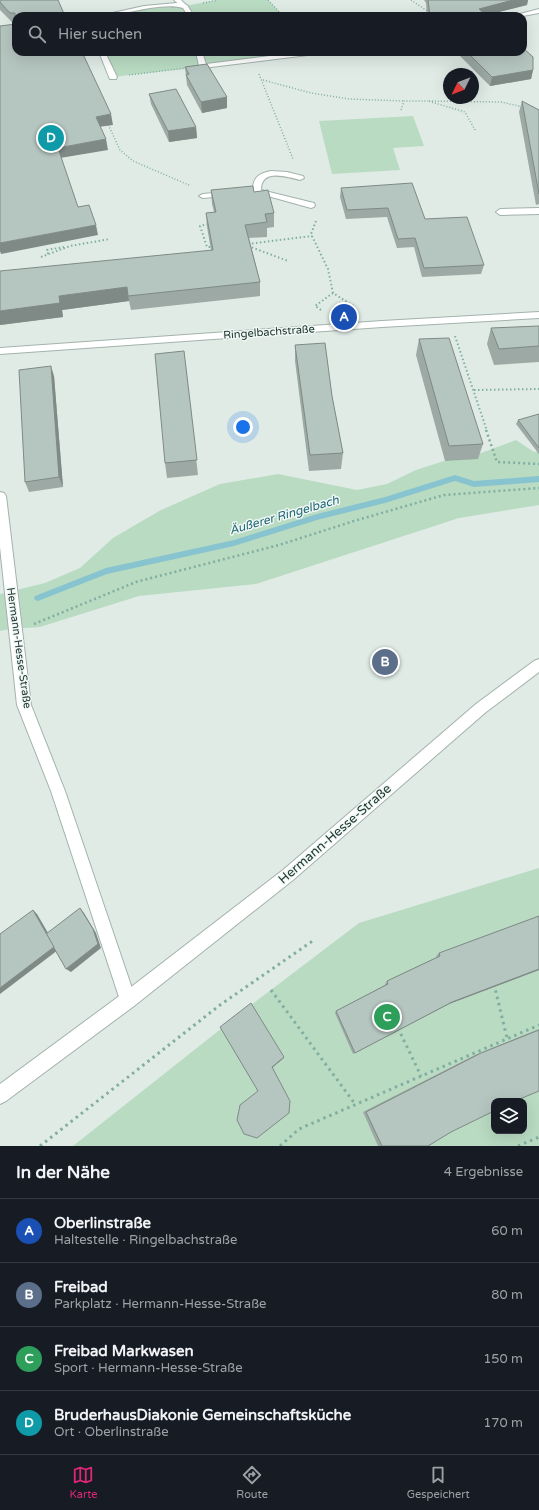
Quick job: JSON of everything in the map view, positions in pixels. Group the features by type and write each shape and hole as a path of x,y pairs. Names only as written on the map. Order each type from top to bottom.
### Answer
{"street":[{"path":"177,0 190,12"},
{"path":"124,12 168,4 184,6"},
{"path":"527,14 539,11"},
{"path":"104,56 113,77"},
{"path":"200,56 203,66 283,56"},
{"path":"257,191 255,183 258,178 265,175 283,174 300,178"},
{"path":"203,196 257,191 311,205"},
{"path":"500,212 539,211"},
{"name":"Ringelbachstraße","path":"0,351 339,327 539,315"},
{"name":"Hermann-Hesse-Straße","path":"0,496 24,705 58,792 128,1000"},
{"name":"Hermann-Hesse-Straße","path":"0,1095 128,1000 288,875 481,708 539,665"}],"path":[{"path":"268,0 279,12"},
{"path":"411,0 429,12"},
{"path":"113,77 203,66"},
{"path":"262,80 311,94 349,99 501,102 524,107"},
{"path":"401,110 404,101"},
{"path":"428,101 465,112 475,130"},
{"path":"106,119 120,150 133,161 195,188 203,196"},
{"path":"212,223 200,226 207,247 215,247"},
{"path":"288,261 244,244 312,236"},
{"path":"48,254 47,250 110,239"},
{"path":"41,257 70,246"},
{"path":"326,313 315,306 333,293"},
{"path":"450,321 497,462 539,464"},
{"path":"474,390 539,389"},
{"path":"15,631 136,582 279,545 354,521 444,495 539,488"},
{"path":"40,1146 220,1005 314,940"},
{"path":"493,979 507,1038"},
{"path":"271,990 355,1104"},
{"path":"394,1021 421,1076"},
{"path":"280,1146 299,1129 539,1025"},
{"path":"518,1146 539,1136"}],"green space":[{"path":"218,0 268,0 279,12 124,12 168,4 184,6"},
{"path":"104,56 269,56 270,59 113,77"},
{"path":"413,116 424,146 393,148 400,170 332,174 319,121"},
{"path":"516,440 534,452 539,451 539,505 459,518 256,584 139,596 40,627 0,631 0,594 45,583 80,568 113,538 161,510 220,484 278,474 357,490 387,484 416,470 444,461 481,453"},
{"path":"539,868 539,1146 73,1146 251,1005 359,923"}],"building":[{"path":"0,0 58,0 63,12 10,13 0,2"},
{"path":"428,0 513,0 479,9 482,12 430,12"},
{"path":"12,24 12,56 84,56 111,114 96,117 106,139 58,148 78,207 89,205 96,225 0,243 0,26"},
{"path":"527,52 533,57 533,70 492,77 471,56 527,56"},
{"path":"207,64 227,97 201,102 186,75 189,74 185,67"},
{"path":"176,89 196,127 168,131 149,94"},
{"path":"522,101 539,110 539,194"},
{"path":"412,183 425,219 467,217 484,265 424,268 415,238 398,239 388,208 347,210 341,188"},
{"path":"253,186 254,192 268,190 274,213 265,214 267,222 245,225 260,282 128,296 127,287 59,296 60,303 0,311 0,271 213,250 206,213 216,212 211,190"},
{"path":"539,326 539,346 499,349 491,328"},
{"path":"449,338 483,444 449,446 419,339"},
{"path":"325,343 332,396 343,453 310,455 295,345"},
{"path":"184,351 197,460 165,463 155,354"},
{"path":"51,366 59,477 25,482 19,370"},
{"path":"539,414 539,448 518,420"},
{"path":"80,908 93,929 98,944 66,969 46,934"},
{"path":"33,910 54,947 0,988 0,934"},
{"path":"539,916 539,969 452,1002 355,1053 336,1011 388,984 387,981 440,956 439,953"},
{"path":"251,1003 284,1057 272,1067 290,1101 289,1113 257,1138 244,1134 237,1120 240,1105 258,1091 220,1027"},
{"path":"539,1030 539,1091 522,1098 491,1098 491,1112 451,1132 428,1146 382,1146 366,1112 481,1053"}],"waterway":[{"name":"Äußerer Ringelbach","path":"38,598 106,571 234,543 317,517 385,500 455,478 474,484 539,479"}],"place":[{"name":"BruderhausDiakonie Gemeinschaftsküche","path":"51,138"},
{"name":"Oberlinstraße","path":"344,317"},
{"name":"Freibad","path":"385,662"},
{"name":"Freibad Markwasen","path":"387,1017"}]}
